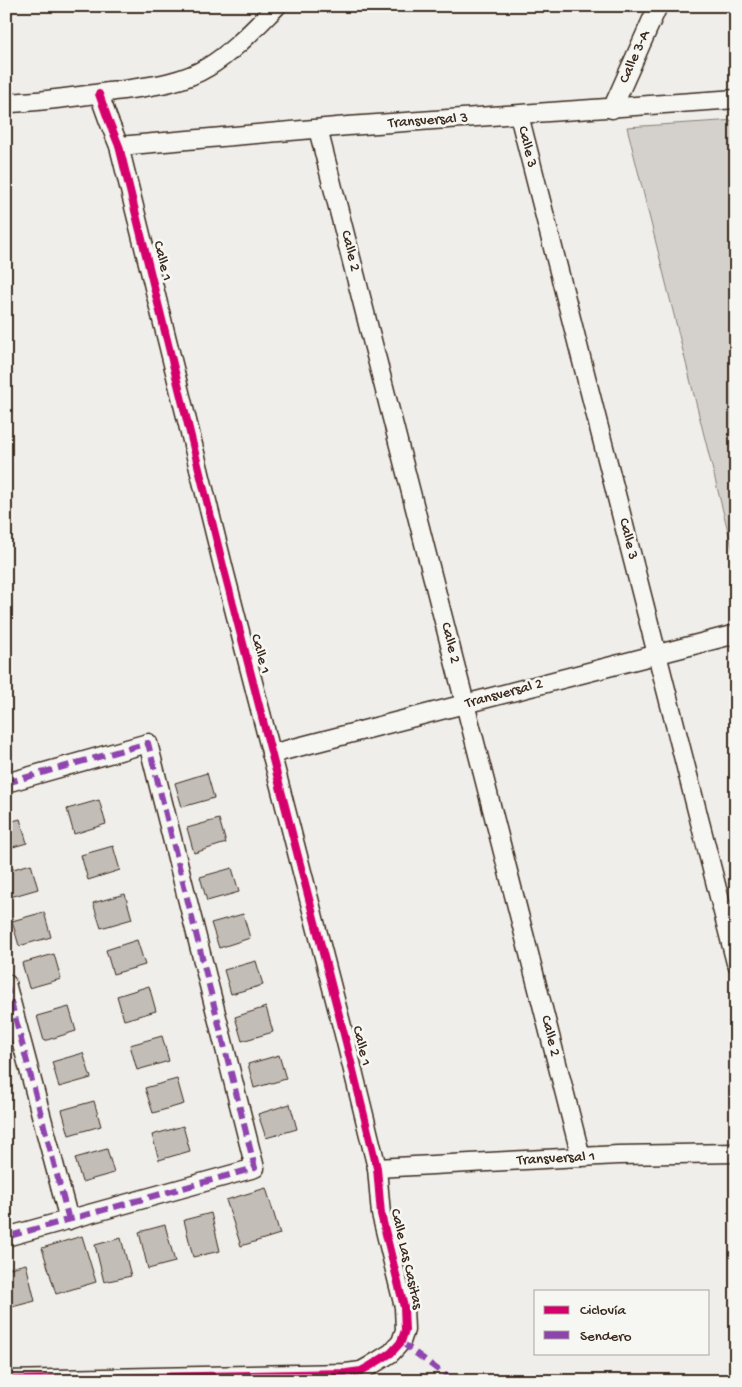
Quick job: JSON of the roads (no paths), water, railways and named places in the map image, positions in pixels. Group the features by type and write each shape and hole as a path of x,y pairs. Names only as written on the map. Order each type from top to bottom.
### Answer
{"street":[{"path":"6,103 99,94 151,86 193,76 209,67 231,50 277,6"},
{"name":"Calle 3-A","path":"612,109 658,6"},
{"name":"Calle 1","path":"99,94 120,146 224,570 377,1168"},
{"name":"Transversal 3","path":"120,146 318,129 736,99"},
{"name":"Calle 3","path":"519,115 736,963"},
{"name":"Calle 2","path":"318,129 581,1157"},
{"name":"Transversal 2","path":"271,754 736,634"},
{"path":"6,783 148,743 255,1168 6,1237"},
{"path":"6,983 69,1220"},
{"name":"Transversal 1","path":"377,1168 581,1157 736,1153"},
{"name":"Calle Las Casitas","path":"6,1380 346,1373 361,1370 381,1361 400,1342 405,1330 406,1320 381,1214 377,1168"}]}
